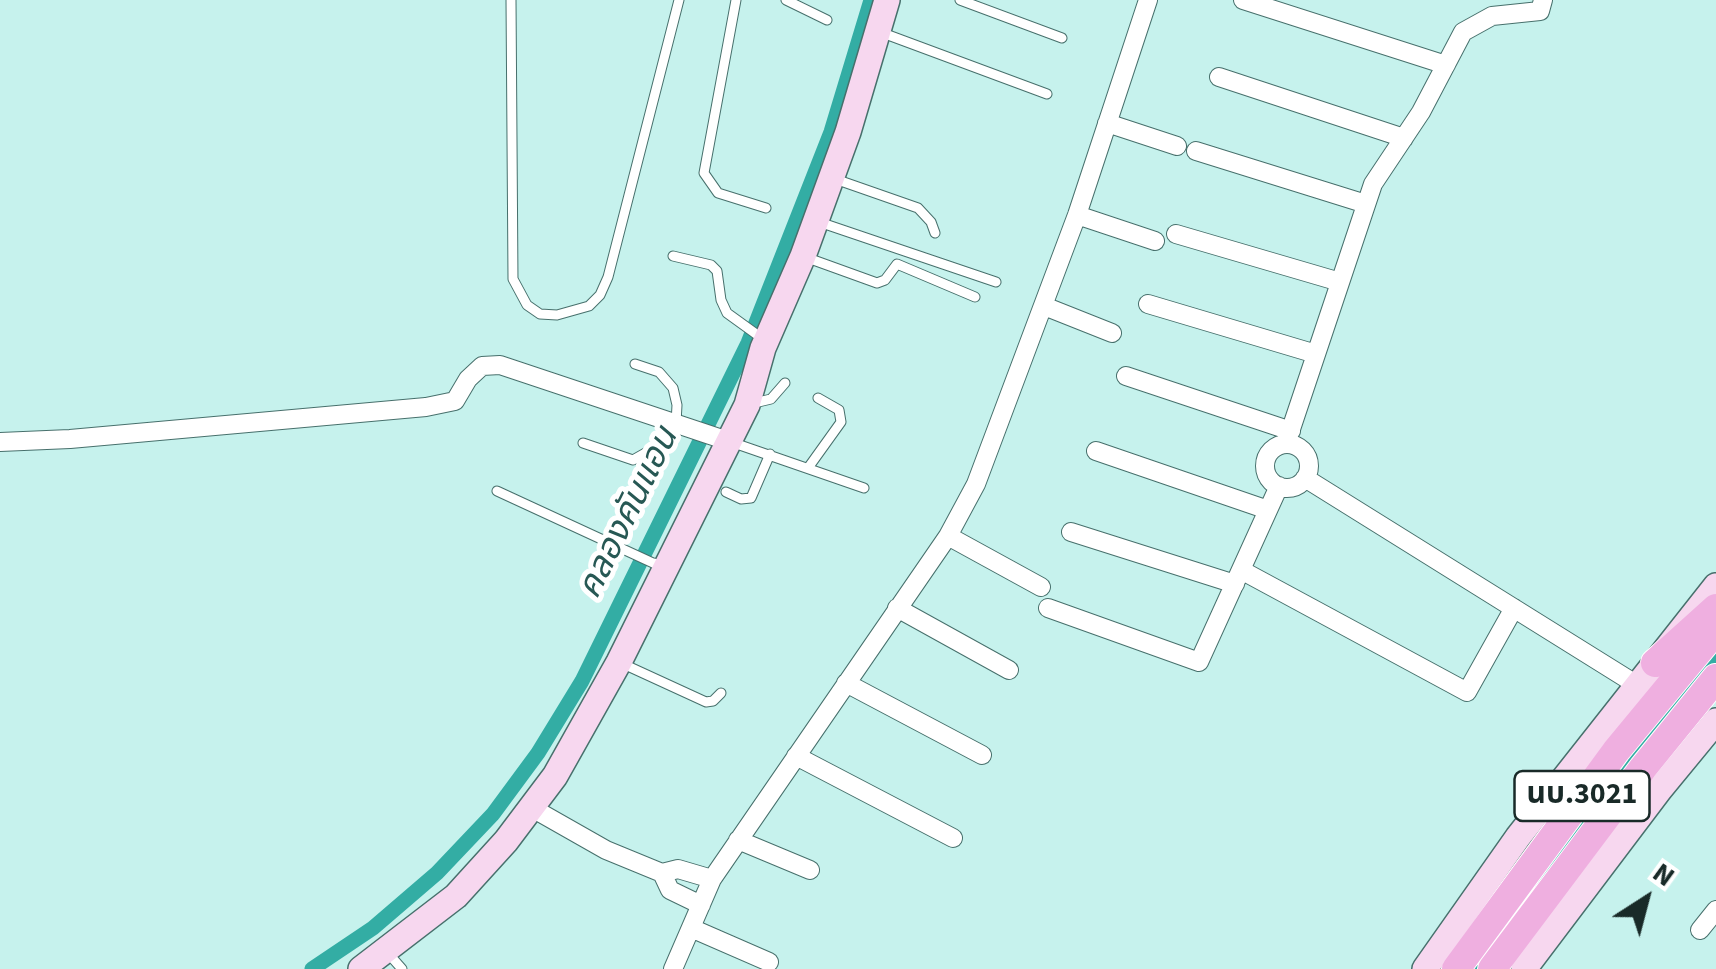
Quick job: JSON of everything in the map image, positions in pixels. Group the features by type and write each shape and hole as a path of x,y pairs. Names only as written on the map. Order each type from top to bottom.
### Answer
{"main road":[{"path":"1646,674 1716,608"},
{"name":"นบ.3021","path":"1456,969 1616,750 1716,630"},
{"name":"นบ.3021","path":"1492,969 1716,678"}],"street":[{"path":"362,969 395,960 532,808 556,776 618,662 660,564 747,405 761,338 803,256 832,178 887,0"},
{"path":"674,969 712,879 948,536 976,484 1077,215 1148,0"},
{"path":"1243,0 1446,65"},
{"path":"1506,0 1542,6"},
{"path":"1126,376 1289,437 1308,458 1305,478 1294,486 1279,486 1268,476 1266,461 1274,448 1289,437 1373,184 1404,138 1463,32 1492,16 1542,6"},
{"path":"1219,77 1404,138"},
{"path":"1106,123 1366,204"},
{"path":"1077,215 1155,241"},
{"path":"1176,234 1340,282"},
{"path":"1148,304 1316,354"},
{"path":"1044,306 1112,333"},
{"path":"0,442 70,440 426,407 455,401 468,379 482,366 500,366 728,441"},
{"path":"1096,452 1268,510"},
{"path":"1305,478 1514,608 1646,674"},
{"path":"1048,608 1199,662 1279,486"},
{"path":"1071,532 1238,577 1468,692 1514,608"},
{"path":"948,536 1041,587"},
{"path":"1425,969 1518,837 1716,586"},
{"path":"896,608 1009,670"},
{"path":"846,683 982,755"},
{"path":"1524,969 1637,818 1716,721"},
{"path":"796,756 953,838"},
{"path":"532,808 606,850 662,874 670,890 701,904"},
{"path":"738,840 810,870"},
{"path":"662,874 678,869 712,879"},
{"path":"1700,930 1716,910"},
{"path":"691,928 769,962"}],"lane":[{"path":"512,0 512,279 527,305 540,314 557,316 590,306 608,277 679,0"},
{"path":"736,0 704,172 718,193 766,208"},
{"path":"786,0 828,20"},
{"path":"960,0 1062,38"},
{"path":"878,31 1047,94"},
{"path":"832,178 918,208 935,233"},
{"path":"816,221 996,282"},
{"path":"674,256 711,264 717,271 721,300 736,322 761,338"},
{"path":"803,256 876,283 884,280 897,264 903,265 975,297"},
{"path":"583,443 633,460 656,447 676,425 678,405 673,388 659,372 635,364"},
{"path":"747,405 771,399 785,383"},
{"path":"808,468 841,422 839,410 818,398"},
{"path":"728,441 864,488"},
{"path":"726,492 741,499 751,498 770,454"},
{"path":"497,490 660,564"},
{"path":"618,662 706,702 722,693"}],"waterway":[{"name":"คลองคันแอน","path":"312,969 373,928 437,873 493,814 538,753 582,681 748,343 831,132 871,0"},
{"path":"1475,969 1621,769 1716,658"}]}
